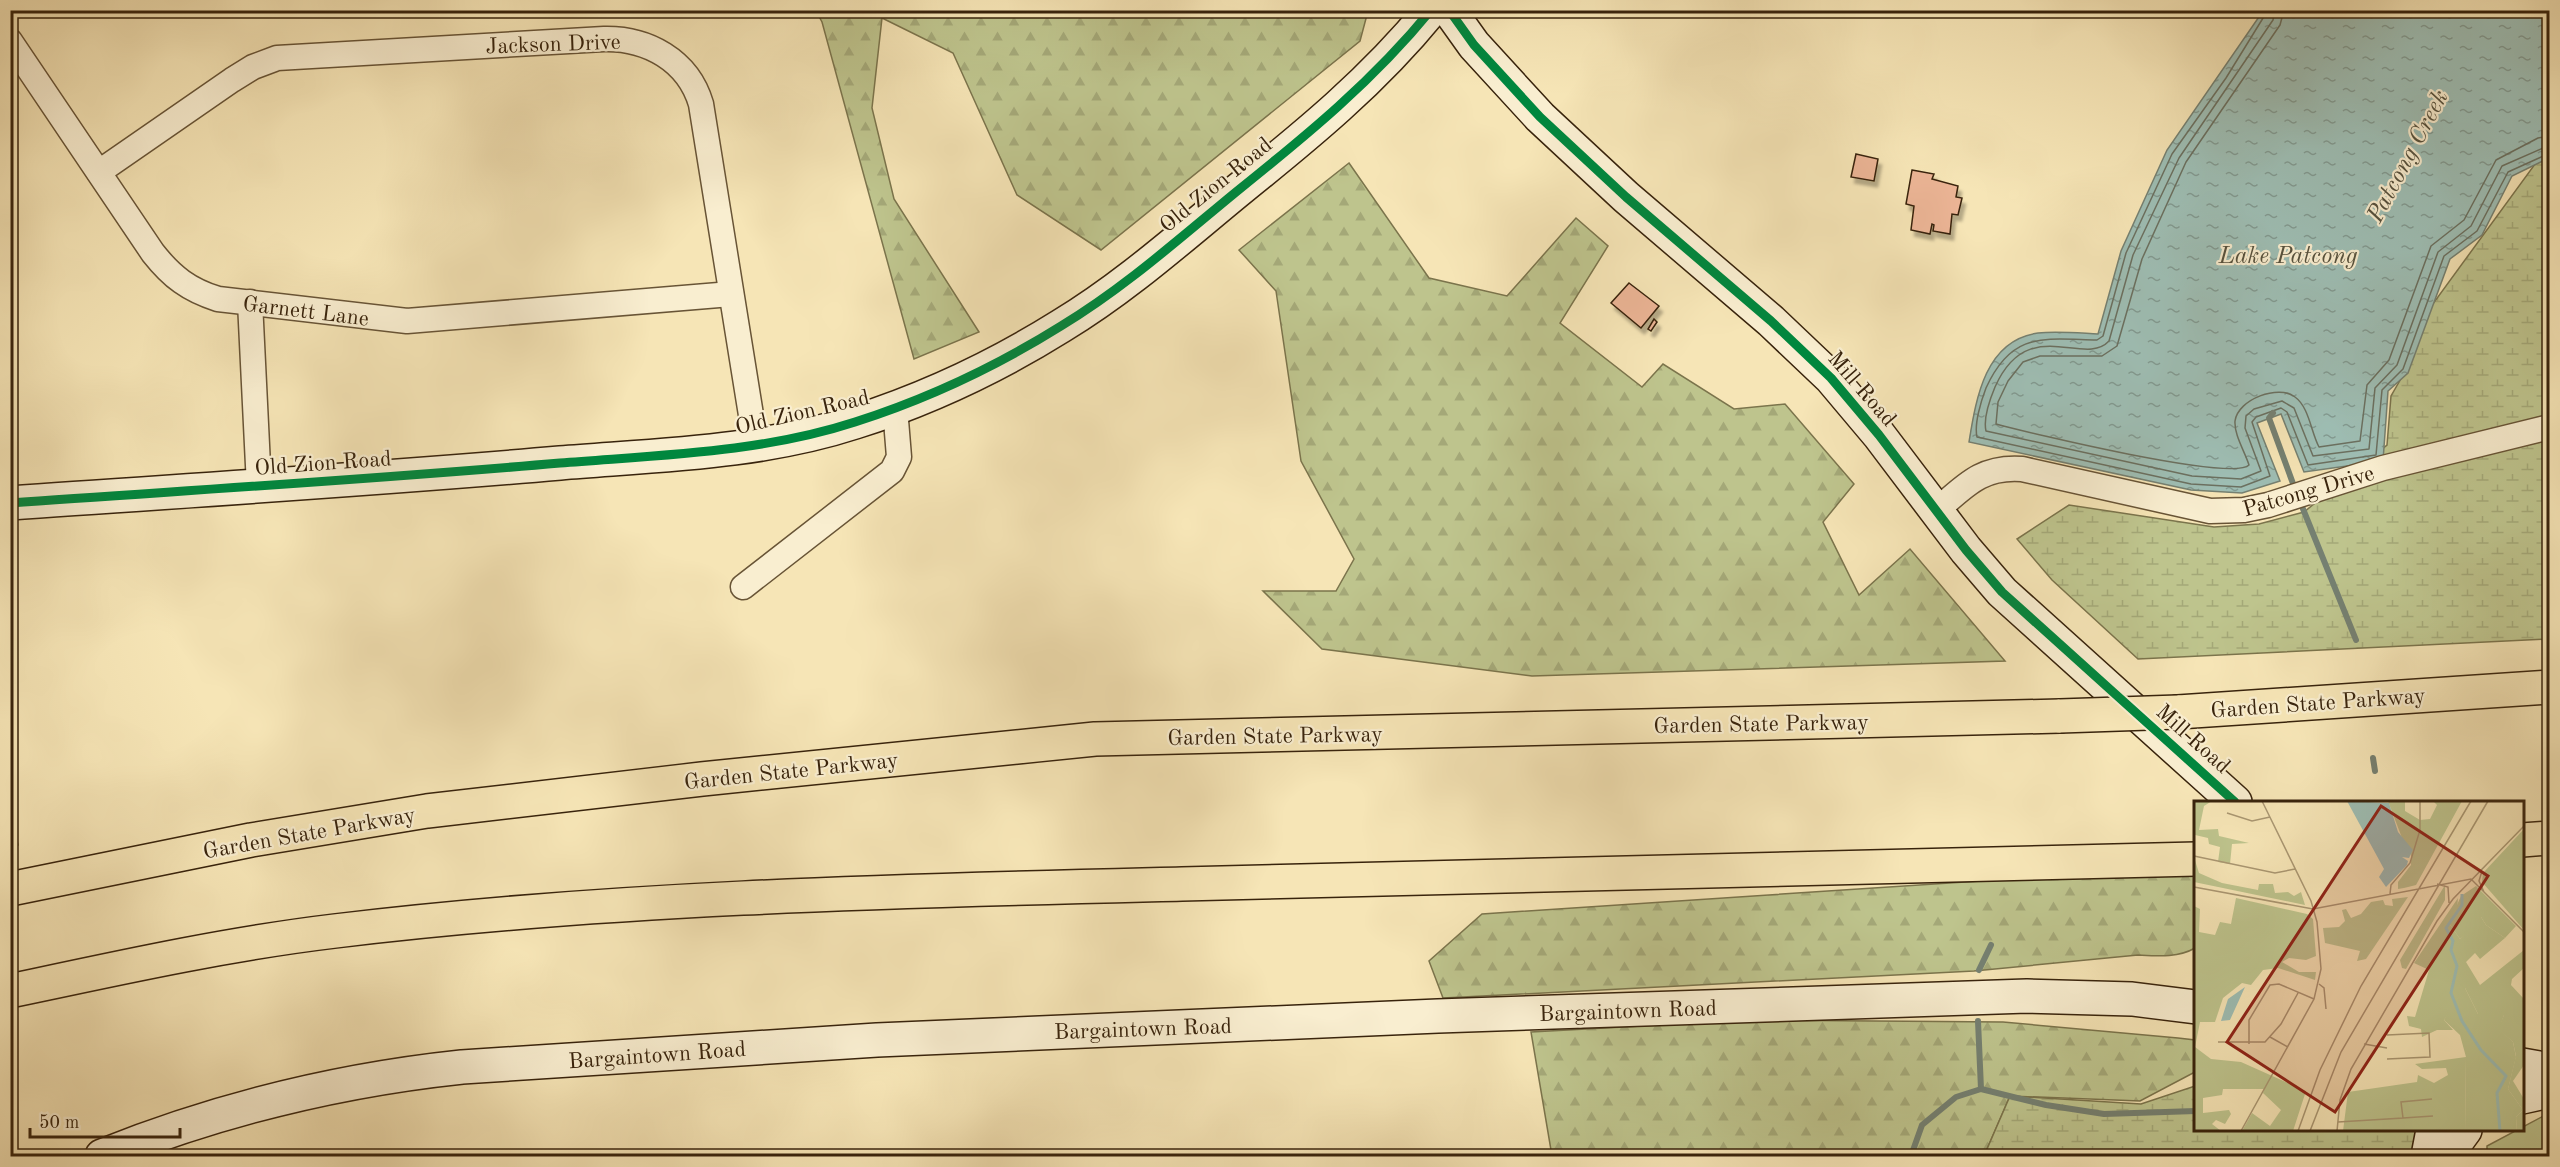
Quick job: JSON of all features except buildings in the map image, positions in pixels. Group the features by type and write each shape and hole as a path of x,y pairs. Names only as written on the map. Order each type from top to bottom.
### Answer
{"highway":[{"name":"Garden State Parkway","path":"10,889 251,840 427,811 702,779 1095,739 2178,712 2550,687"},
{"path":"2524,840 2550,838"},
{"path":"10,991 168,959 332,932 490,915 701,900 872,892 2194,859"}],"street":[{"name":"Old Zion Road","path":"10,503 498,469 756,446 852,423 941,389 1019,351 1065,324 1110,292 1342,105 1395,55 1431,10"},
{"name":"Mill Road","path":"1449,10 1474,45 1540,117 1626,197 1771,321 1824,372 1880,435 1936,512 2002,592 2234,801"},
{"name":"Jackson Drive","path":"99,171 232,80 254,67 277,58 604,39 634,41 650,46 670,58 683,71 698,95 756,446"},
{"name":"Garnett Lane","path":"10,42 153,253 186,287 218,299 407,321 731,294"},
{"path":"250,302 260,486"},
{"path":"743,587 892,471 899,457 895,408"},
{"name":"Patcong Drive","path":"1936,512 1974,479 1991,470 2006,468 2022,469 2210,511 2244,510 2384,468 2550,427"},
{"path":"2154,1001 2194,987"},
{"name":"Bargaintown Road","path":"102,1156 215,1117 305,1093 412,1072 462,1067 877,1040 1438,1016 2027,996 2154,1001 2194,1007"},
{"path":"2524,1065 2550,1070"},
{"path":"2524,1097 2550,1091"},
{"path":"2428,1156 2433,1131"},
{"path":"2446,1156 2464,1131"}],"green space":[{"path":"816,11 1368,11 1360,41 1101,250 1017,195 953,53 882,18 872,108 894,199 979,332 914,359 822,22"},
{"path":"2549,145 2549,639 2138,659 2052,580 2017,539 2069,505 2214,527 2259,524 2304,512 2387,445 2391,396 2410,363 2424,316"},
{"path":"1349,163 1429,278 1507,296 1576,218 1608,246 1560,323 1642,387 1663,364 1734,409 1785,404 1854,484 1823,522 1859,595 1910,549 2005,661 1532,676 1322,649 1263,591 1336,591 1354,559 1301,461 1276,291 1239,250"},
{"path":"10,809 18,845 11,847 10,847"},
{"path":"2159,874 2194,876 2194,948 2167,956 2138,955 1974,971 1443,998 1429,961 1482,914 2040,877"},
{"path":"1753,1020 2003,1022 2194,1040 2194,1073 2140,1101 2010,1096 1984,1156 1552,1156 1531,1032"},
{"path":"2194,1086 2194,1131 2418,1131 2412,1156 1984,1156 2010,1096 2141,1104"},
{"path":"2549,1113 2549,1156 2487,1156 2487,1146 2515,1131 2524,1131 2524,1126"}],"water":[{"name":"Lake Patcong","path":"2263,11 2549,11 2549,158 2512,176 2482,235 2450,259 2408,373 2388,391 2383,461 2304,472 2281,414 2257,423 2280,481 2242,493 2191,490 1969,442 1975,408 1986,374 2006,347 2020,338 2038,333 2098,334 2121,251 2167,150"}],"waterway":[{"name":"Patcong Creek","path":"2273,413 2269,418 2295,489"},
{"name":"Patcong Creek","path":"2299,499 2356,640"},
{"name":"Patcong Creek","path":"2373,758 2375,771"},
{"path":"1979,970 1991,945"},
{"path":"1978,1021 1981,1089"},
{"name":"Patcong Creek","path":"1911,1156 1922,1125 1956,1097 1981,1089 2046,1105 2104,1114 2194,1111"}],"cycle path":[{"path":"10,503 671,455 783,440 882,413 987,368 1037,341 1107,296 1173,245 1314,128 1363,84 1431,10"},
{"path":"1449,10 1474,45 1540,117 1626,197 1771,321 1831,378 1879,435 1966,550 2002,592 2234,801"}]}
